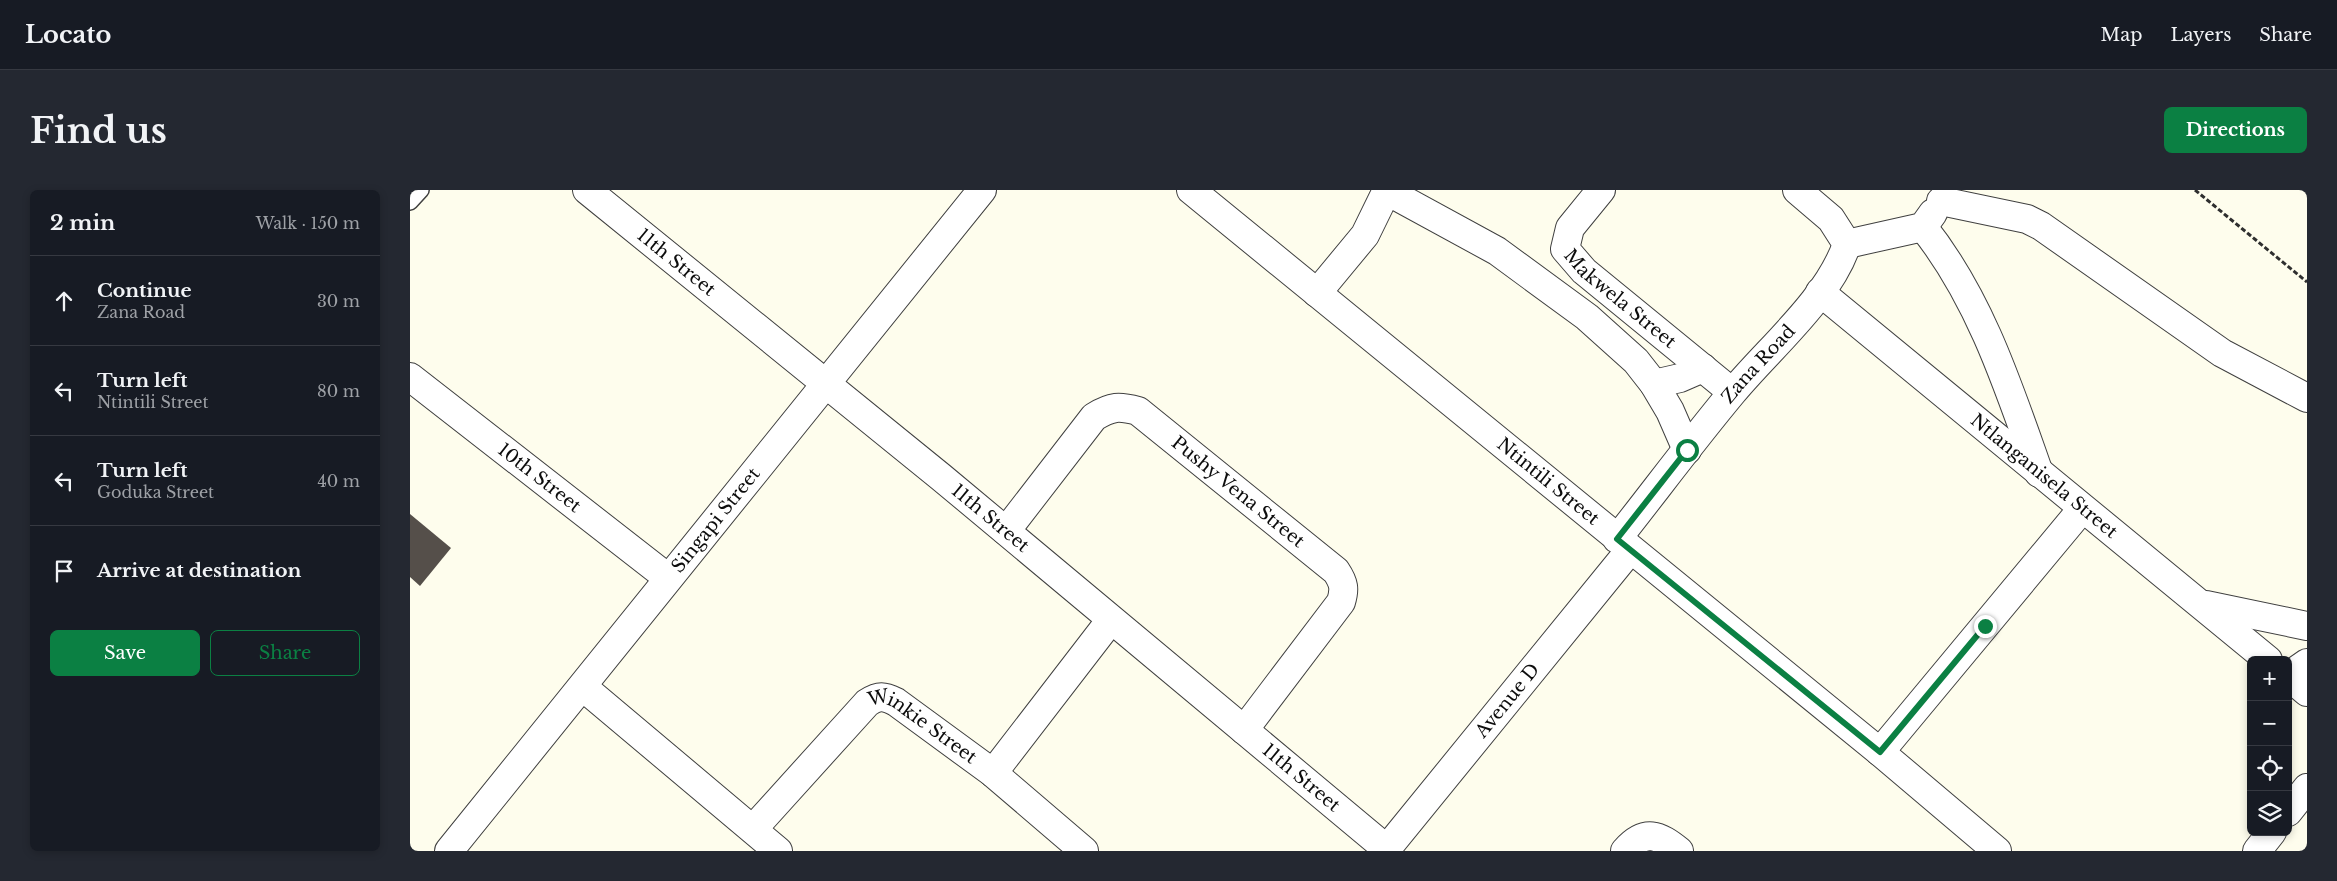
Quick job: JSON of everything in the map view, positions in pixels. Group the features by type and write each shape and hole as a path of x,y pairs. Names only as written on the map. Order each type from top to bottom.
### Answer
{"street":[{"name":"11th Street","path":"587,190 827,383 1006,531 1110,621 1387,850"},
{"name":"Singapi Street","path":"449,851 982,190"},
{"name":"Ntintili Street","path":"1191,190 1880,752 1997,851"},
{"path":"1317,293 1365,235 1387,190 1497,251 1520,266 1594,324 1636,361 1654,384 1670,411 1687,450"},
{"name":"Makwela Street","path":"1601,190 1570,228 1565,249 1579,266 1732,392"},
{"path":"1796,190 1831,220 1846,244 1923,227 1945,195 2027,219 2041,226 2222,353 2307,398"},
{"path":"1923,227 1942,251 1980,320 2003,370 2040,474"},
{"name":"Zana Road","path":"1624,545 1687,450 1732,392 1837,270 1846,244"},
{"name":"Ntlanganisela Street","path":"1820,292 2263,656"},
{"path":"1654,384 1687,376 1703,368"},
{"name":"10th Street","path":"410,377 668,578"},
{"name":"Pushy Vena Street","path":"1006,531 1094,416 1108,408 1124,407 1138,411 1336,572 1342,581 1344,590 1342,602 1244,730"},
{"path":"1880,752 2082,509"},
{"name":"Avenue D","path":"1387,850 1624,545"},
{"path":"2202,604 2307,626"},
{"path":"993,773 1110,621"},
{"path":"2292,673 2307,663"},
{"path":"2292,679 2307,692"},
{"path":"583,687 778,851"},
{"name":"Winkie Street","path":"753,829 867,703 878,696 886,697 896,702 993,773 1084,851"},
{"path":"2292,807 2307,788"},
{"path":"1625,851 1640,838 1650,836 1660,837 1679,851"},
{"path":"2257,851 2269,836"}],"lane":[{"path":"410,202 421,190"}],"path":[{"path":"2195,190 2307,282"}],"building":[{"path":"410,514 451,548 420,586 410,577"}],"route":[{"path":"1687,450 1617,539 1880,752 1985,626"}]}
